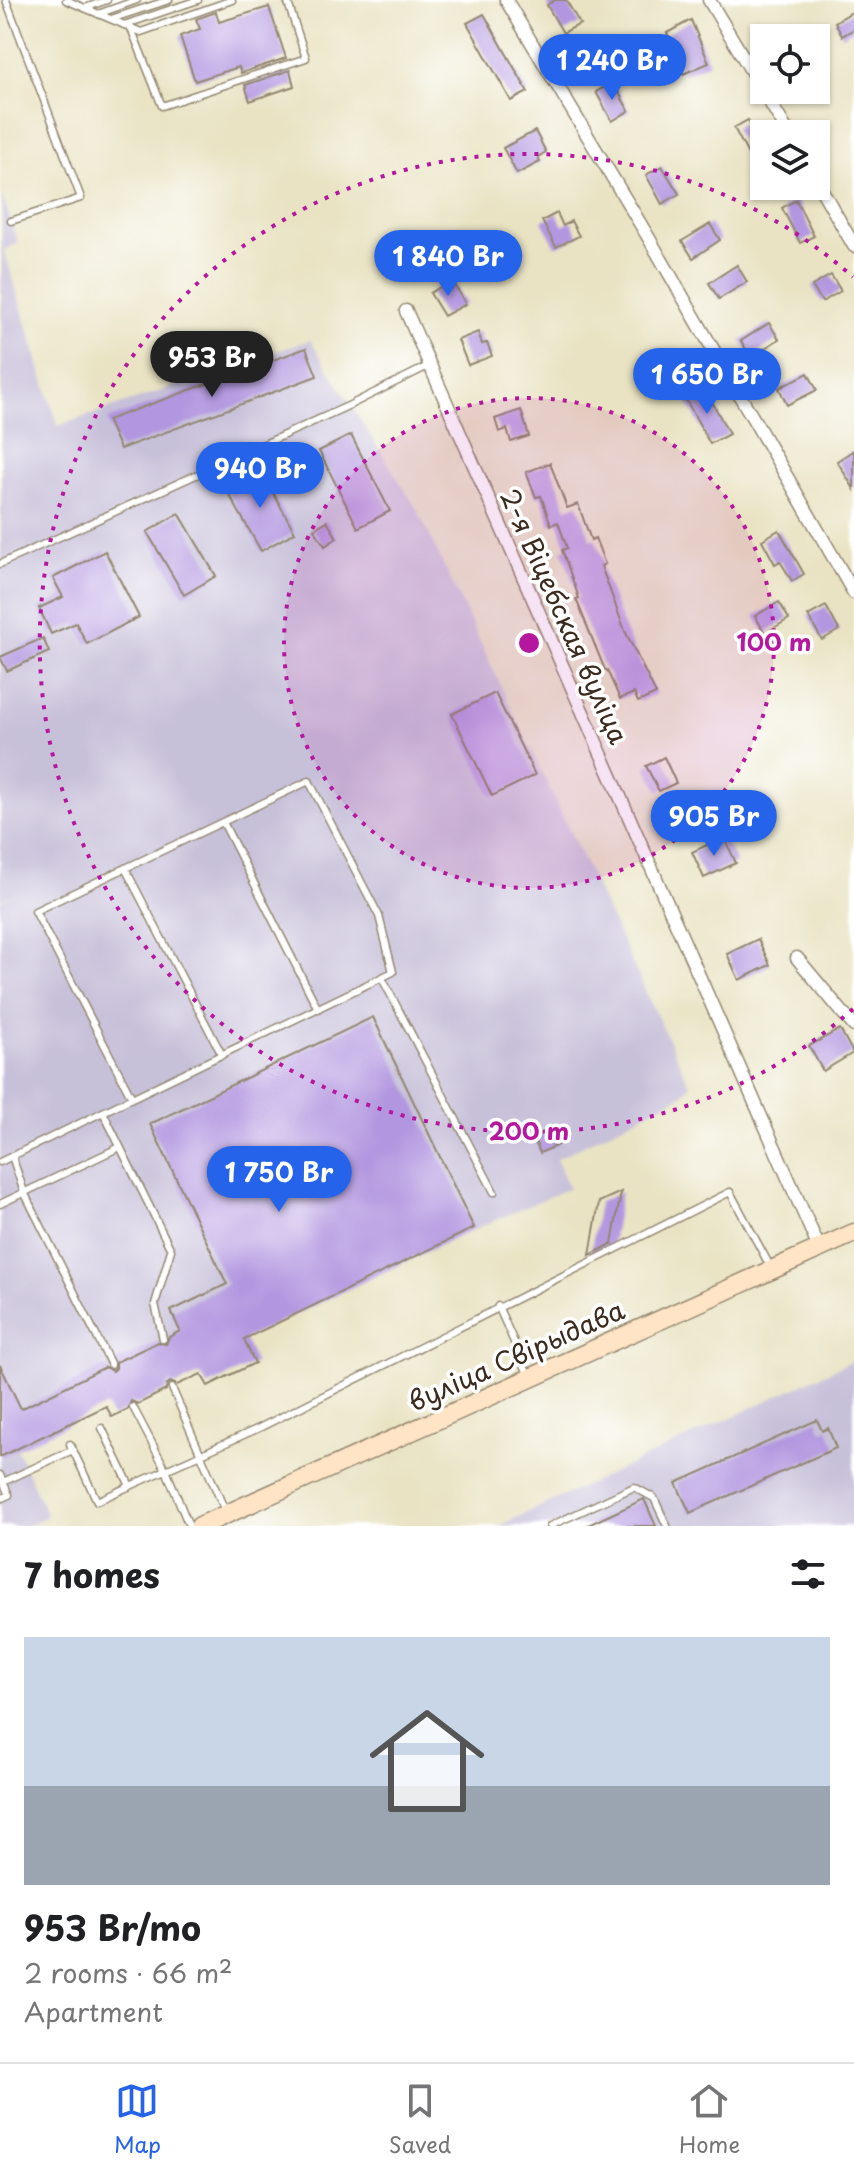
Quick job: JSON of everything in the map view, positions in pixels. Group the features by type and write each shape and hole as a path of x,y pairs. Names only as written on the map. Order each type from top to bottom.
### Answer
{"main road":[{"name":"вуліца Свірыдава","path":"200,1526 854,1233"}],"street":[{"path":"506,0 647,235 854,593"},
{"path":"709,0 781,120"},
{"path":"828,200 854,246"},
{"name":"2-я Віцебская вуліца","path":"406,311 819,1248"},
{"path":"797,958 854,1026"}],"lane":[{"path":"6,0 81,198 11,221"},
{"path":"85,8 107,0"},
{"path":"98,14 137,0"},
{"path":"111,19 169,0"},
{"path":"128,27 198,0"},
{"path":"72,1 141,32 232,0"},
{"path":"128,27 162,106 306,58 287,0"},
{"path":"0,564 350,405 430,365"},
{"path":"0,1162 393,972 379,916 309,781 35,911 132,1098"},
{"path":"223,822 318,1009"},
{"path":"125,868 222,1055"},
{"path":"382,978 494,1192"},
{"path":"103,1112 171,1250 155,1304 163,1339"},
{"path":"0,1204 120,1147"},
{"path":"12,1156 24,1192 111,1365"},
{"path":"0,1499 9,1495 2,1478 72,1447 97,1501 200,1456 730,1192 771,1268"},
{"path":"498,1306 530,1377"},
{"path":"172,1388 226,1513"},
{"path":"133,1407 166,1470 189,1526"},
{"path":"102,1428 130,1486"},
{"path":"550,1526 634,1487 654,1498 667,1526"}],"shaded area":[{"path":"2,195 18,243 4,250 58,426 310,340 417,509 690,1085 682,1095 556,1159 569,1188 252,1335 247,1325 239,1329 255,1363 208,1386 200,1374 112,1417 106,1406 17,1449 47,1516 26,1526 0,1526 0,901 20,891 0,900"},
{"path":"854,1360 854,1526 499,1526"}],"building":[{"path":"555,0 566,0 580,24 563,33 547,5"},
{"path":"269,7 286,58 241,73 239,67 195,81 180,36 200,29 196,19 216,12 219,22"},
{"path":"854,11 854,29 842,36 835,22"},
{"path":"484,14 528,92 511,101 467,23"},
{"path":"691,20 709,63 683,74 677,60 681,58 667,33"},
{"path":"290,70 294,86 250,101 245,85"},
{"path":"613,82 629,111 612,121 596,92"},
{"path":"748,120 750,158 734,128"},
{"path":"535,131 546,152 538,157 540,162 517,174 503,148"},
{"path":"662,166 679,194 662,204 646,175"},
{"path":"796,200 814,236 800,243 782,208"},
{"path":"557,213 563,226 571,221 579,236 556,247 542,221"},
{"path":"710,224 720,240 693,258 682,241"},
{"path":"737,265 747,282 719,299 709,283"},
{"path":"831,275 841,291 822,302 812,286"},
{"path":"452,280 466,304 444,316 430,293"},
{"path":"769,323 779,339 751,357 741,341"},
{"path":"478,332 482,344 487,343 492,356 468,365 458,340"},
{"path":"306,348 317,376 120,449 107,420"},
{"path":"808,373 817,390 787,405 779,388"},
{"path":"705,388 729,434 710,444 685,398"},
{"path":"521,410 529,436 511,442 507,429 499,432 495,419"},
{"path":"351,435 390,511 358,528 319,451"},
{"path":"854,450 854,489 837,461"},
{"path":"550,463 567,508 578,504 591,540 595,538 605,564 601,566 625,631 656,694 638,702 634,693 620,699 605,670 576,599 579,598 562,550 567,548 558,522 551,525 541,496 536,497 526,472"},
{"path":"259,468 295,532 261,551 225,487"},
{"path":"179,513 216,576 184,595 147,532"},
{"path":"327,521 337,538 325,546 314,529"},
{"path":"779,530 804,574 792,581 780,561 775,564 762,540"},
{"path":"105,551 139,617 87,644 76,623 51,634 39,608 63,597 53,578"},
{"path":"779,602 789,619 765,633 755,616"},
{"path":"826,606 839,630 822,640 808,616"},
{"path":"43,638 49,652 7,671 0,657"},
{"path":"495,693 535,775 492,796 452,714"},
{"path":"664,757 676,783 659,791 646,766"},
{"path":"724,837 736,863 704,878 692,852"},
{"path":"758,939 770,965 739,980 727,954"},
{"path":"373,1017 474,1228 244,1339 255,1363 208,1386 201,1374 177,1385 170,1382 166,1390 138,1404 131,1401 128,1409 112,1417 106,1406 0,1457 0,1365 21,1409 105,1367 113,1371 116,1362 158,1342 166,1344 169,1337 180,1331 171,1311 227,1284 150,1124"},
{"path":"840,1029 853,1053 823,1071 809,1046"},
{"path":"553,1128 560,1144 540,1153 533,1137"},
{"path":"621,1192 612,1244 590,1255 599,1202"},
{"path":"817,1420 822,1431 828,1428 836,1448 690,1513 676,1483"},
{"path":"644,1499 656,1526 586,1526"}]}
